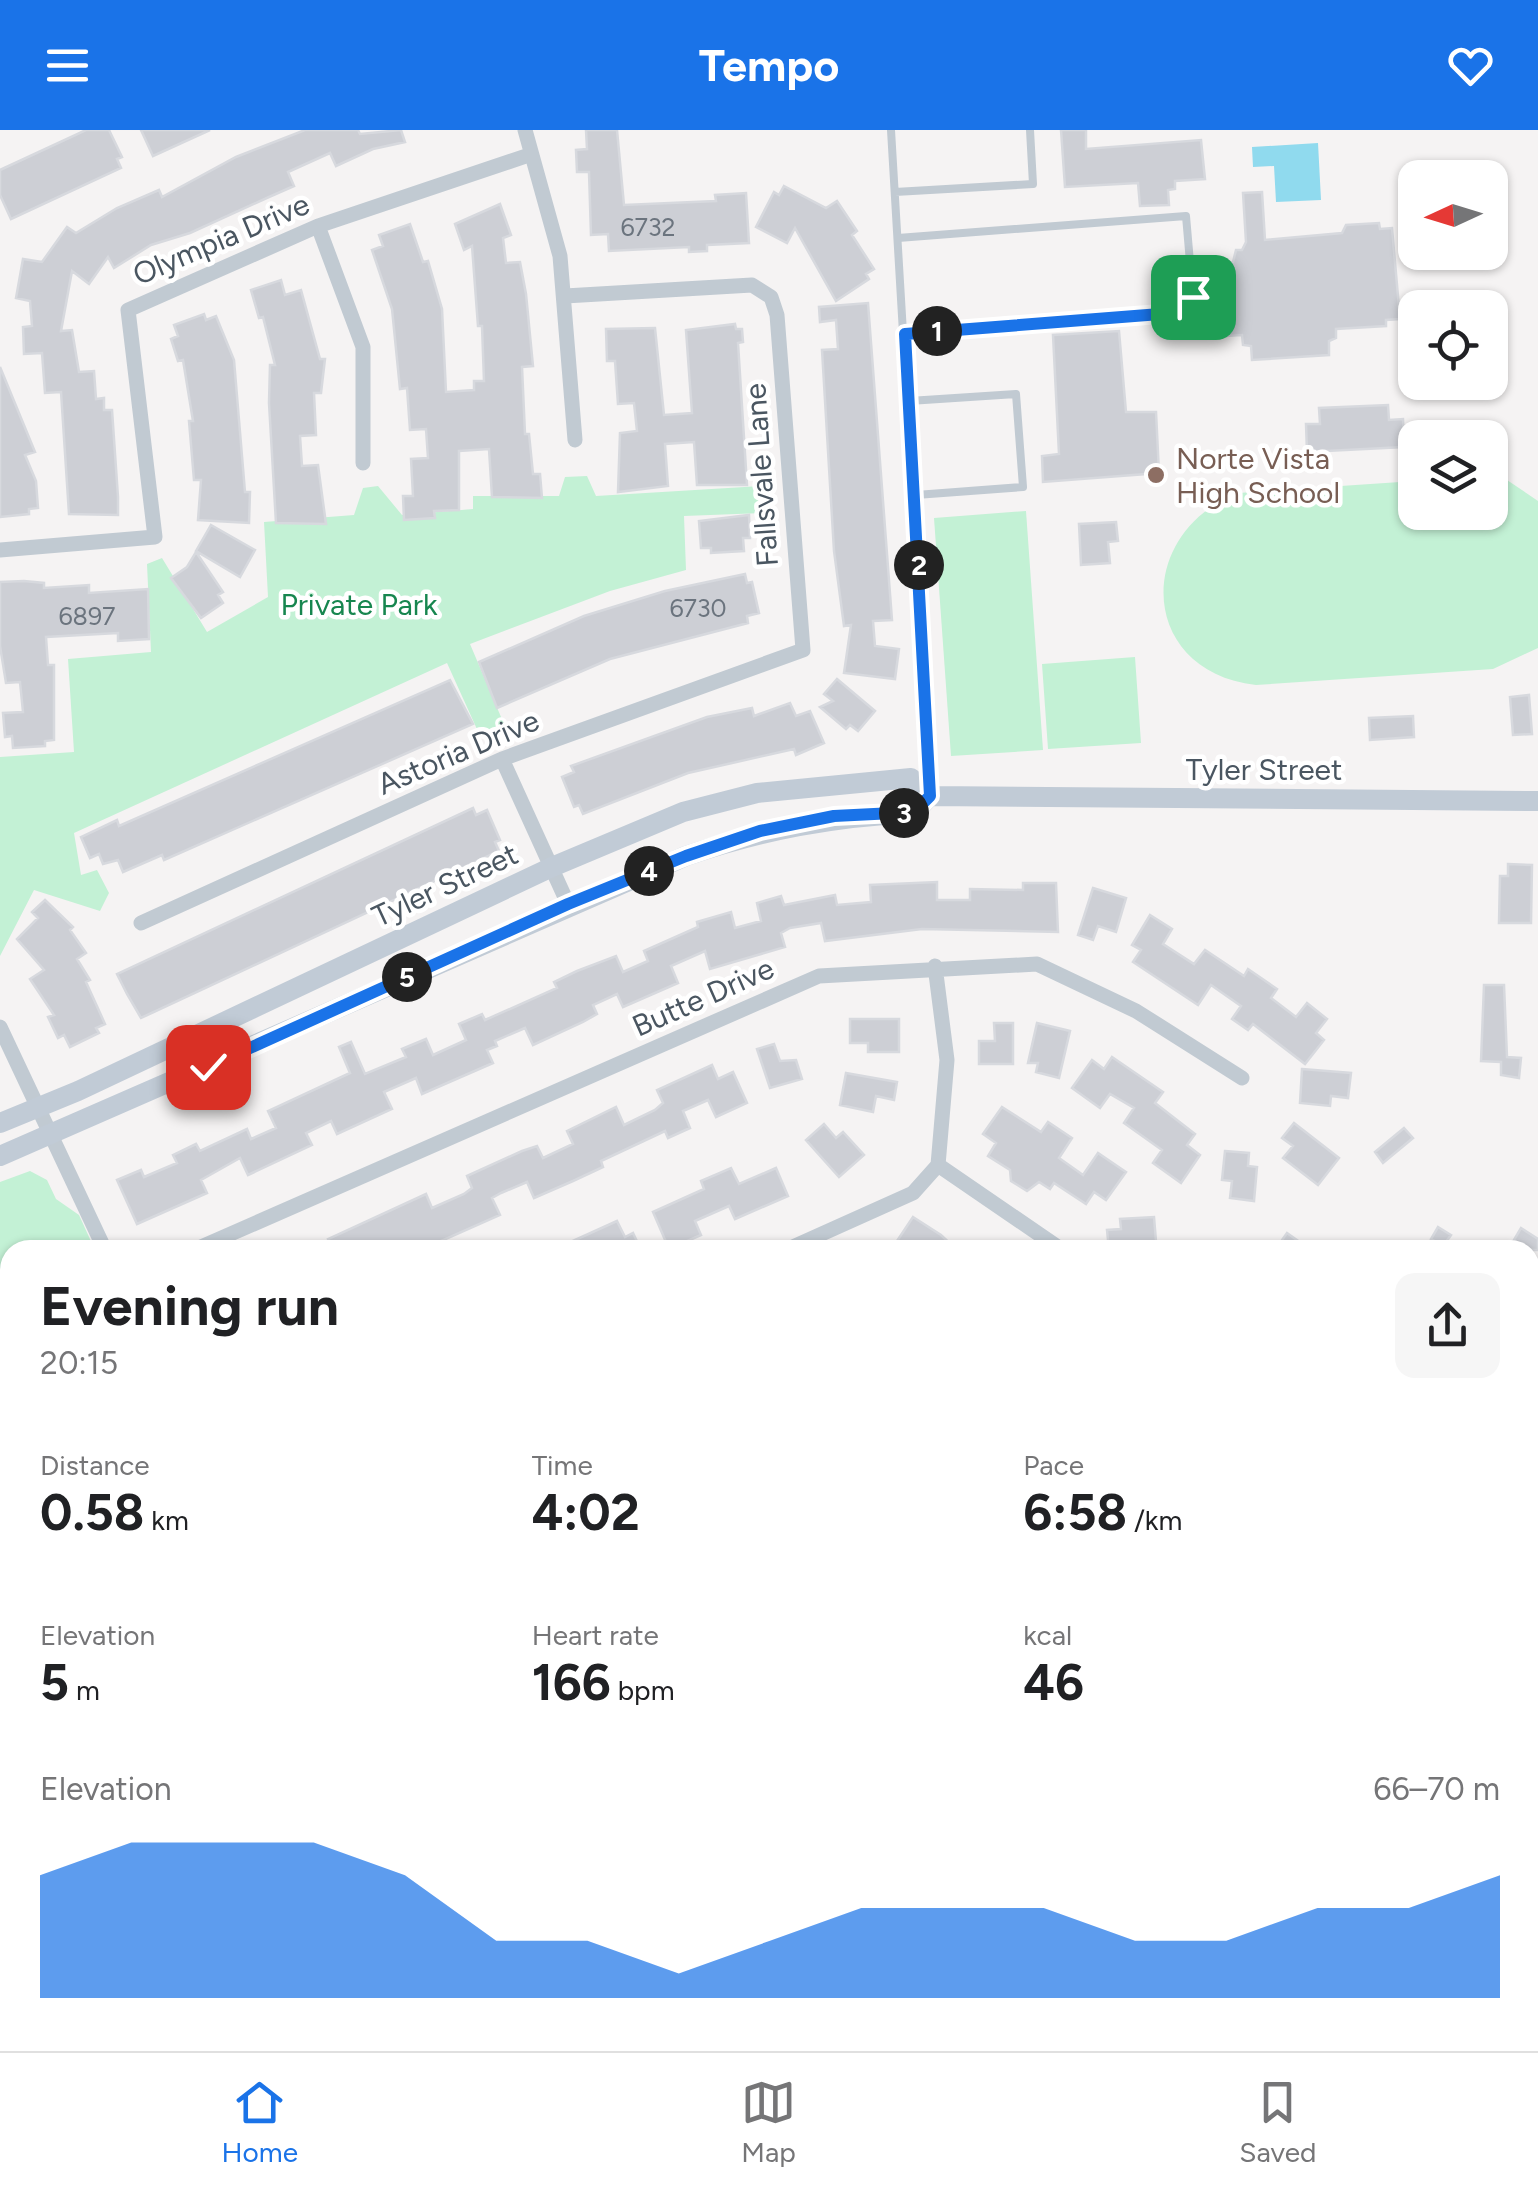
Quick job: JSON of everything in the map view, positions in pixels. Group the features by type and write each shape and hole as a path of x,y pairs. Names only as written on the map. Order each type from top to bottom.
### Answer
{"main road":[{"name":"Tyler Street","path":"0,1123 552,867 683,812 757,793 912,778 930,796 1538,801"},
{"name":"Tyler Street","path":"0,1156 53,1137 568,904 760,831 834,816 914,812 930,796"}],"street":[{"path":"525,130 554,225 565,296 575,440"},
{"name":"Olympia Drive","path":"0,550 155,536 128,310 318,226 530,155"},
{"path":"318,226 363,347 364,463"},
{"name":"Fallsvale Lane","path":"565,296 752,286 771,297 777,315 803,650"},
{"name":"Astoria Drive","path":"141,924 502,760 803,650"},
{"path":"502,760 568,904"},
{"name":"Butte Drive","path":"217,1240 819,976 935,966 1036,964 1136,1011 1242,1078"},
{"path":"808,1240 912,1193 938,1165 947,1060 935,966"},
{"path":"0,1027 100,1240"},
{"path":"938,1165 1047,1240"}],"lane":[{"path":"891,130 916,495 930,796"},
{"path":"895,192 1033,184 1030,130"},
{"path":"898,238 1186,216 1193,297 1181,311 1173,313 905,334"},
{"path":"910,401 1016,394 1022,487 916,495"}],"green space":[{"name":"Private Park","path":"587,476 596,496 761,486 763,513 684,516 686,570 610,591 470,644 504,724 481,738 447,663 74,833 81,875 97,870 109,893 100,911 34,890 0,956 0,757 74,752 68,659 151,652 147,564 162,558 207,632 268,597 264,522 354,515 363,488 378,486 402,515 473,509 473,496 559,496 565,477"},
{"path":"1508,481 1538,501 1538,648 1493,669 1256,685 1217,675 1189,655 1171,629 1164,600 1167,568 1180,538 1204,512 1238,493 1398,482 1398,530 1508,530"},
{"path":"1026,511 1043,750 951,756 934,518"},
{"path":"1135,657 1141,743 1048,749 1042,664"},
{"path":"30,1171 47,1180 56,1199 79,1215 90,1240 0,1240 0,1182"}],"water":[{"path":"1318,143 1321,200 1276,202 1274,166 1253,167 1252,147"}],"building":[{"path":"86,130 109,130 122,157 117,159 121,168 11,219 0,195 0,170"},
{"path":"141,130 210,130 153,156"},
{"path":"305,130 358,130 360,134 401,130 405,142 373,149 336,166 330,153 288,172 294,186 190,233 151,245 114,268 108,257 89,284 72,271 61,331 72,330 79,372 94,371 96,399 104,398 104,410 112,410 118,515 69,514 61,392 45,393 42,353 24,354 23,327 32,326 30,301 16,298 23,259 42,262 67,227 76,233 117,208 159,190 162,197 236,157"},
{"path":"586,130 617,130 624,205 716,201 715,195 746,193 749,243 707,245 707,251 689,252 689,247 609,251 608,234 591,235 589,172 577,172 576,150 587,149"},
{"path":"1061,130 1086,130 1086,149 1201,140 1205,179 1175,181 1175,189 1168,190 1169,205 1140,206 1138,183 1065,187"},
{"path":"784,186 826,208 837,201 857,231 852,235 874,269 866,274 869,279 836,301 795,228 787,243 756,227 774,192 779,195"},
{"path":"1262,192 1265,240 1342,233 1346,225 1379,223 1380,229 1392,228 1398,319 1386,320 1386,326 1336,329 1336,338 1329,341 1329,355 1252,360 1251,346 1243,345 1242,335 1226,336 1222,286 1226,284 1224,263 1233,262 1236,250 1242,250 1246,242 1243,193"},
{"path":"500,204 511,235 503,238 506,263 520,262 526,294 533,366 522,367 525,434 529,434 533,474 540,474 542,498 492,497 489,449 459,451 459,510 434,511 435,518 404,520 403,496 413,496 411,459 428,458 426,429 410,430 407,388 400,389 392,309 372,250 383,246 379,235 410,224 423,262 428,261 442,309 446,392 474,390 474,381 484,381 482,326 478,326 472,246 464,250 455,224"},
{"path":"281,280 285,295 301,290 320,359 325,359 321,393 314,393 316,435 300,436 302,466 318,465 326,524 276,523 269,403 270,365 275,365 263,317 259,318 251,290"},
{"path":"868,303 892,620 873,621 875,646 899,649 895,679 844,673 851,625 844,626 834,551 822,350 838,349 836,320 820,322 819,307"},
{"path":"204,314 206,320 216,316 234,360 245,492 250,492 249,523 198,520 201,480 194,480 189,421 193,421 183,360 178,361 171,339 178,336 174,325"},
{"path":"735,324 736,329 742,329 743,342 738,343 747,485 697,485 694,442 665,444 668,486 618,492 620,433 637,431 634,403 618,404 615,361 607,361 606,329 655,328 664,415 692,413 686,330"},
{"path":"1119,331 1126,412 1156,412 1159,473 1043,482 1042,456 1059,454 1053,335"},
{"path":"0,367 35,452 25,455 36,481 38,508 29,509 29,514 0,517"},
{"name":"Norte Vista High School","path":"1388,405 1389,420 1403,419 1398,420 1398,447 1307,452 1306,424 1320,424 1319,408"},
{"path":"749,515 750,538 743,538 744,551 711,553 711,548 701,548 699,521"},
{"path":"1116,522 1118,541 1108,542 1110,563 1081,565 1079,524"},
{"path":"211,525 255,550 240,577 196,551"},
{"path":"196,552 223,592 218,595 223,603 201,618 171,578 187,567"},
{"path":"745,574 747,583 752,582 759,613 747,616 748,623 610,659 497,708 479,662 584,616 665,591"},
{"path":"0,582 44,583 44,588 89,585 89,593 148,589 149,639 118,641 118,633 46,637 48,665 54,665 54,740 45,741 45,746 13,748 12,736 5,737 3,713 23,712 20,682 6,683 0,646"},
{"path":"837,679 875,711 858,731 850,725 846,729 820,707 833,701 824,694"},
{"path":"450,680 473,724 164,860 162,855 123,872 118,860 103,864 99,854 90,858 81,837 117,820 119,826"},
{"path":"1529,695 1532,734 1513,735 1510,697"},
{"path":"790,703 796,716 810,711 824,743 796,755 794,749 688,773 583,814 579,805 574,807 562,777 574,772 571,766 707,717 752,708 754,716"},
{"path":"1413,716 1414,737 1370,740 1369,718"},
{"path":"473,808 476,815 487,810 500,840 495,842 499,851 141,1018 117,974"},
{"path":"1508,864 1532,865 1531,923 1499,923 1500,876 1508,876"},
{"path":"937,882 937,900 970,900 970,889 1023,890 1023,883 1056,883 1058,932 922,929 825,941 821,923 790,928 781,933 785,947 710,969 705,951 671,966 678,983 623,1007 617,994 593,1005 597,1014 533,1045 525,1028 495,1041 497,1046 487,1050 493,1063 422,1094 416,1078 384,1092 392,1109 337,1134 331,1121 306,1133 312,1145 248,1175 240,1158 201,1180 207,1193 137,1224 117,1180 141,1170 144,1177 177,1163 173,1155 196,1144 200,1151 247,1129 251,1139 276,1128 268,1111 350,1073 339,1047 351,1042 365,1074 406,1057 402,1049 426,1039 433,1055 466,1040 459,1024 482,1014 485,1020 557,988 554,982 577,971 616,956 623,972 648,961 644,951 698,927 697,922 731,912 735,928 761,921 757,903 781,896 784,905 835,895 837,905 871,902 870,885"},
{"path":"1093,888 1126,898 1116,932 1098,926 1093,940 1078,935"},
{"path":"45,900 73,927 70,930 86,953 77,959 90,980 86,982 105,1024 96,1028 99,1033 70,1047 64,1035 58,1038 48,1017 54,1015 30,979 44,970 17,939 38,918 32,912"},
{"path":"1150,915 1172,929 1163,944 1194,964 1205,950 1244,976 1248,969 1277,989 1271,998 1296,1017 1307,1003 1327,1019 1316,1033 1324,1040 1305,1064 1253,1024 1248,1030 1232,1019 1241,1006 1211,985 1198,1005 1133,962 1141,950 1132,945"},
{"path":"1484,985 1504,985 1507,1057 1521,1058 1519,1078 1501,1075 1501,1062 1481,1061"},
{"path":"850,1019 899,1019 899,1052 868,1052 868,1043 850,1043"},
{"path":"994,1023 1013,1023 1013,1064 979,1064 979,1041 995,1041"},
{"path":"1037,1023 1070,1031 1059,1078 1036,1072 1038,1063 1028,1063"},
{"path":"774,1044 780,1061 796,1060 802,1079 770,1088 757,1049"},
{"path":"1112,1057 1163,1092 1155,1103 1195,1134 1187,1145 1200,1155 1181,1183 1153,1163 1162,1150 1124,1123 1134,1108 1110,1094 1100,1108 1072,1088 1092,1060 1104,1069"},
{"path":"712,1065 718,1079 733,1072 747,1103 716,1117 708,1100 683,1111 690,1128 668,1138 665,1131 601,1161 603,1167 573,1181 534,1198 527,1182 501,1193 492,1198 500,1215 444,1240 328,1240 426,1194 432,1208 464,1194 472,1188 467,1176 522,1151 537,1146 543,1158 573,1144 567,1131 616,1107 624,1125 663,1103 657,1090"},
{"path":"1302,1069 1351,1073 1348,1098 1331,1096 1330,1106 1300,1103"},
{"path":"846,1073 897,1082 894,1100 876,1096 873,1112 840,1105"},
{"path":"1002,1107 1041,1132 1048,1122 1072,1138 1059,1158 1083,1175 1098,1153 1126,1172 1106,1200 1094,1192 1086,1204 1054,1183 1050,1189 1039,1182 1027,1191 1011,1181 1010,1170 988,1156 996,1143 983,1134"},
{"path":"1294,1123 1339,1158 1318,1185 1283,1158 1293,1146 1282,1138"},
{"path":"824,1124 836,1138 843,1132 864,1155 839,1177 806,1140"},
{"path":"1404,1128 1413,1138 1383,1163 1375,1152"},
{"path":"1225,1151 1249,1153 1248,1166 1257,1167 1254,1201 1230,1198 1232,1181 1222,1180"},
{"path":"731,1168 739,1184 776,1168 788,1196 735,1219 729,1206 695,1221 701,1235 690,1240 665,1240 653,1212 704,1189 701,1181"},
{"path":"913,1217 946,1240 898,1240"},
{"path":"1154,1217 1156,1240 1108,1240 1107,1230 1121,1229 1120,1219"},
{"path":"617,1221 625,1237 633,1233 636,1240 575,1240"},
{"path":"1438,1227 1451,1235 1447,1240 1431,1239"},
{"path":"1521,1228 1538,1239 1538,1240 1514,1240"}],"place":[{"name":"Norte Vista High School","path":"1156,475"}],"route":[{"path":"208,1067 568,904 686,856 760,831 834,816 914,812 930,796 905,334 1173,313 1181,311 1193,297"}]}
